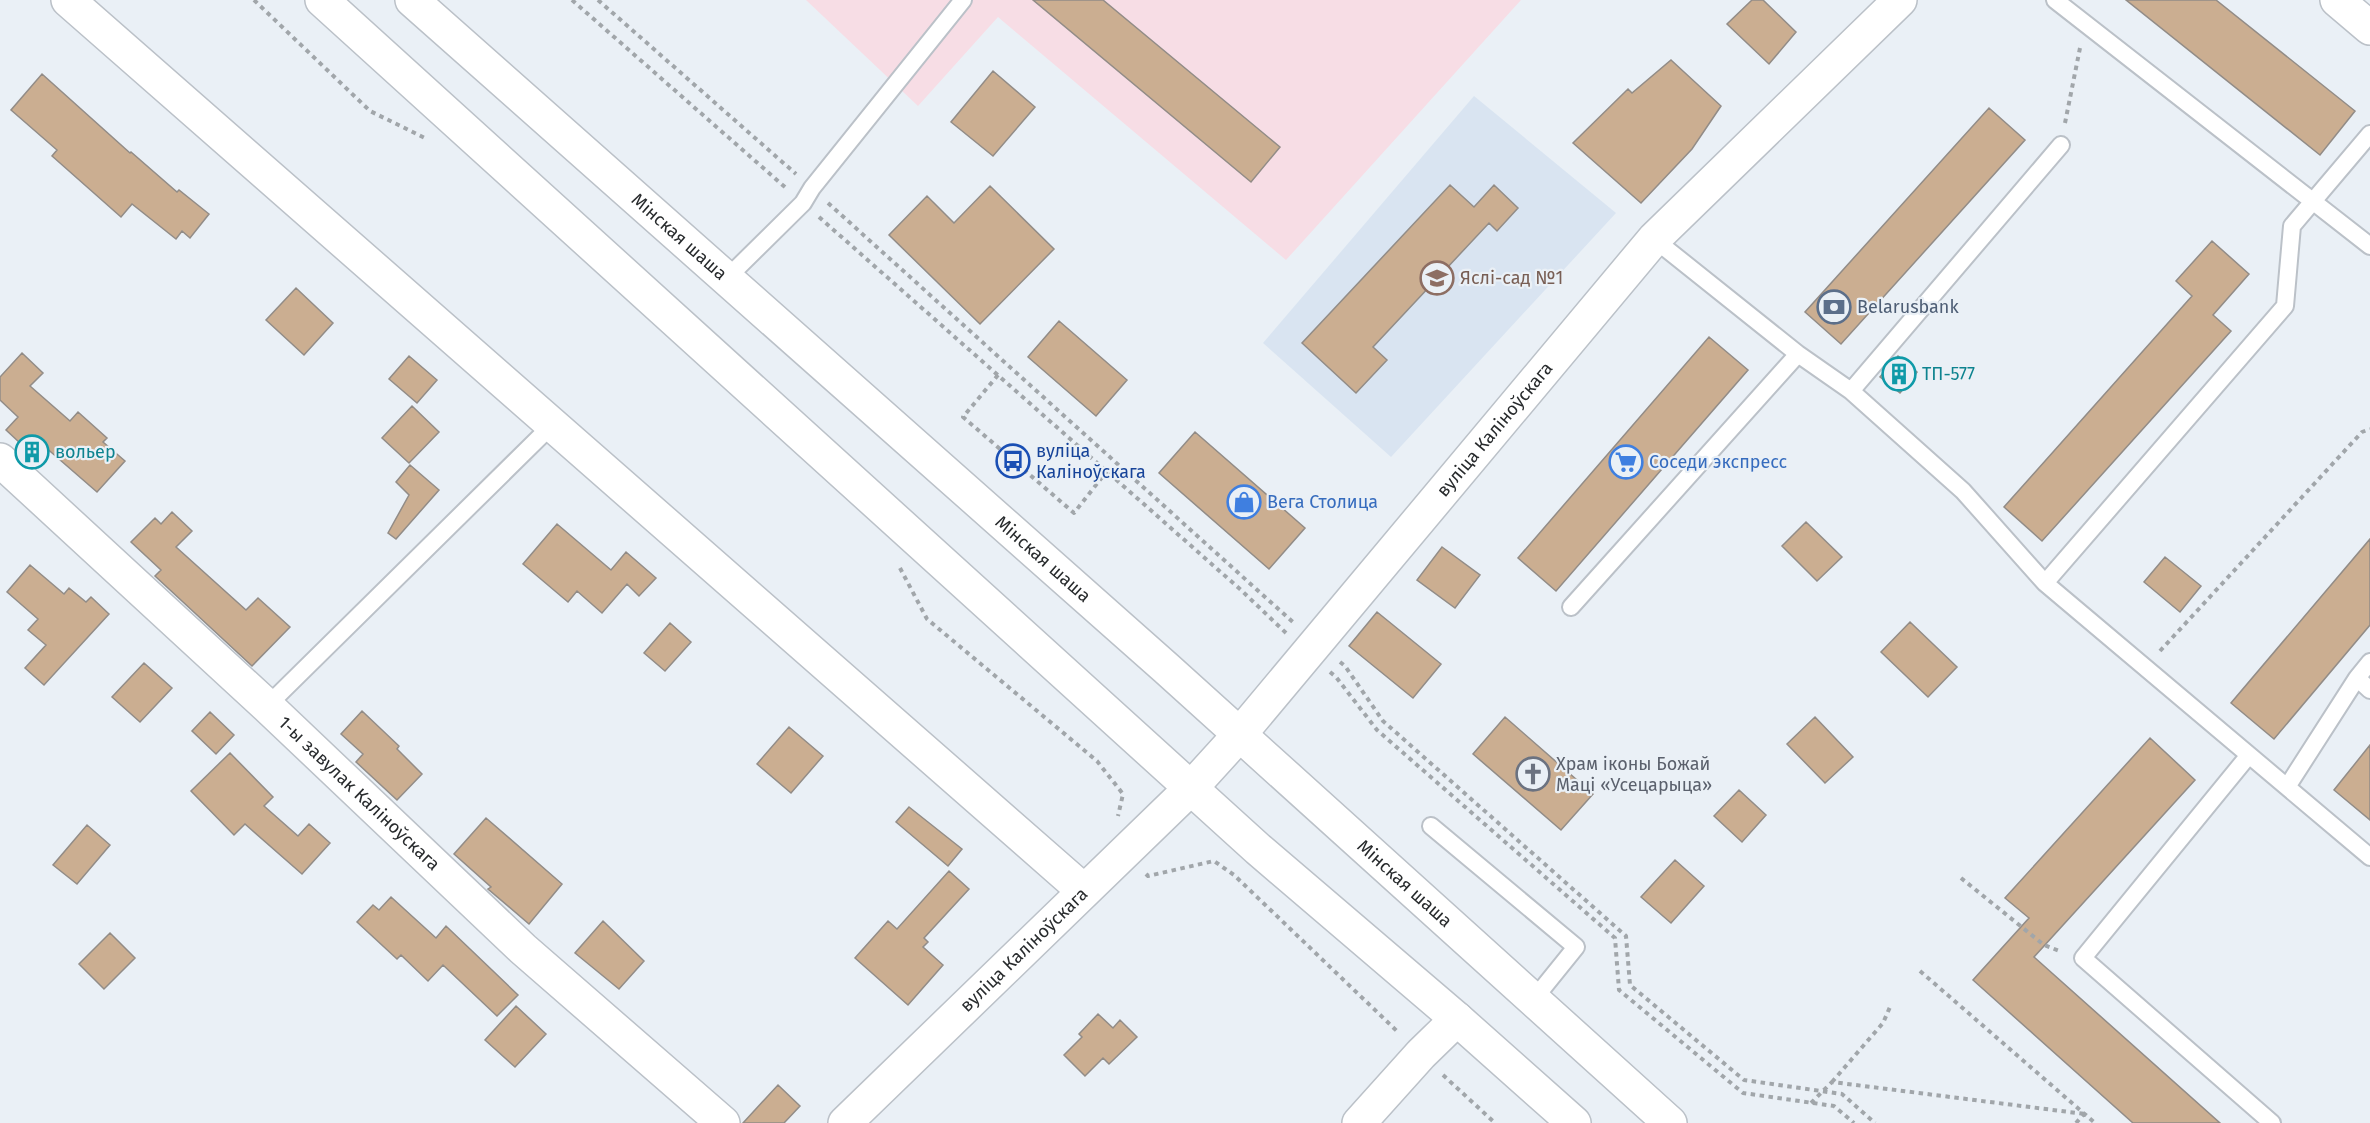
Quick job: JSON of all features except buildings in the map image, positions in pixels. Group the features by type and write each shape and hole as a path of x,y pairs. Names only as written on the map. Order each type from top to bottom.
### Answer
{"main road":[{"path":"68,0 1084,891"},
{"path":"322,0 1267,857 1457,1019 1574,1123"},
{"name":"Мінская шаша","path":"412,0 1240,734 1670,1123"},
{"name":"вуліца Каліноўскага","path":"845,1123 1191,788 1240,734 1654,239 1900,0"},
{"path":"2337,0 2370,28"},
{"name":"1-ы завулак Каліноўскага","path":"0,460 267,706 524,949 723,1123"},
{"path":"1359,1123 1421,1054 1457,1019"}],"lane":[{"path":"727,278 803,203 812,188 963,0"},
{"path":"2055,0 2370,246"},
{"path":"2045,583 2285,306 2292,226 2370,134"},
{"path":"1851,391 2061,145"},
{"path":"1654,239 1798,354 1851,391 1963,491 2045,583 2370,857"},
{"path":"1571,607 1798,354"},
{"path":"267,706 552,425"},
{"path":"2287,787 2357,678 2370,662"},
{"path":"2357,678 2370,690"},
{"path":"2249,755 2083,958 2272,1123"},
{"path":"1431,826 1576,947 1534,999"}],"path":[{"path":"254,0 370,111 436,144"},
{"path":"572,0 1241,590 1311,648 1345,666 1383,722 1626,936 1630,985 1744,1080 1842,1094 1875,1123"},
{"path":"598,0 812,188 1311,648 1377,730 1615,938 1619,990 1743,1093 1834,1107 1854,1123"},
{"path":"2061,145 2085,23"},
{"path":"998,375 963,417 1074,513 1107,471"},
{"path":"2145,667 2362,432 2370,429"},
{"path":"897,561 927,619 1097,761"},
{"path":"1234,875 1496,1123"},
{"path":"1961,878 2044,945 2083,958"},
{"path":"1920,970 2095,1123"},
{"path":"1811,1103 1883,1023 1890,1006"},
{"path":"1832,1082 2085,1114"},
{"path":"2076,1123 2085,1114"}],"shaded area":[{"path":"806,0 1521,0 1286,260 998,17 918,106"},
{"name":"Яслі-сад №1","path":"1474,96 1616,213 1391,457 1263,343"}],"place":[{"name":"Яслі-сад №1","path":"1437,278"},
{"name":"Belarusbank","path":"1834,307"},
{"name":"ТП-577","path":"1899,374"},
{"name":"вольер","path":"32,452"},
{"name":"вуліца Каліноўскага","path":"1013,461"},
{"name":"Соседи экспресс","path":"1626,462"},
{"name":"Вега Столица","path":"1244,502"},
{"name":"Храм іконы Божай Маці «Усецарыца»","path":"1533,774"}]}
